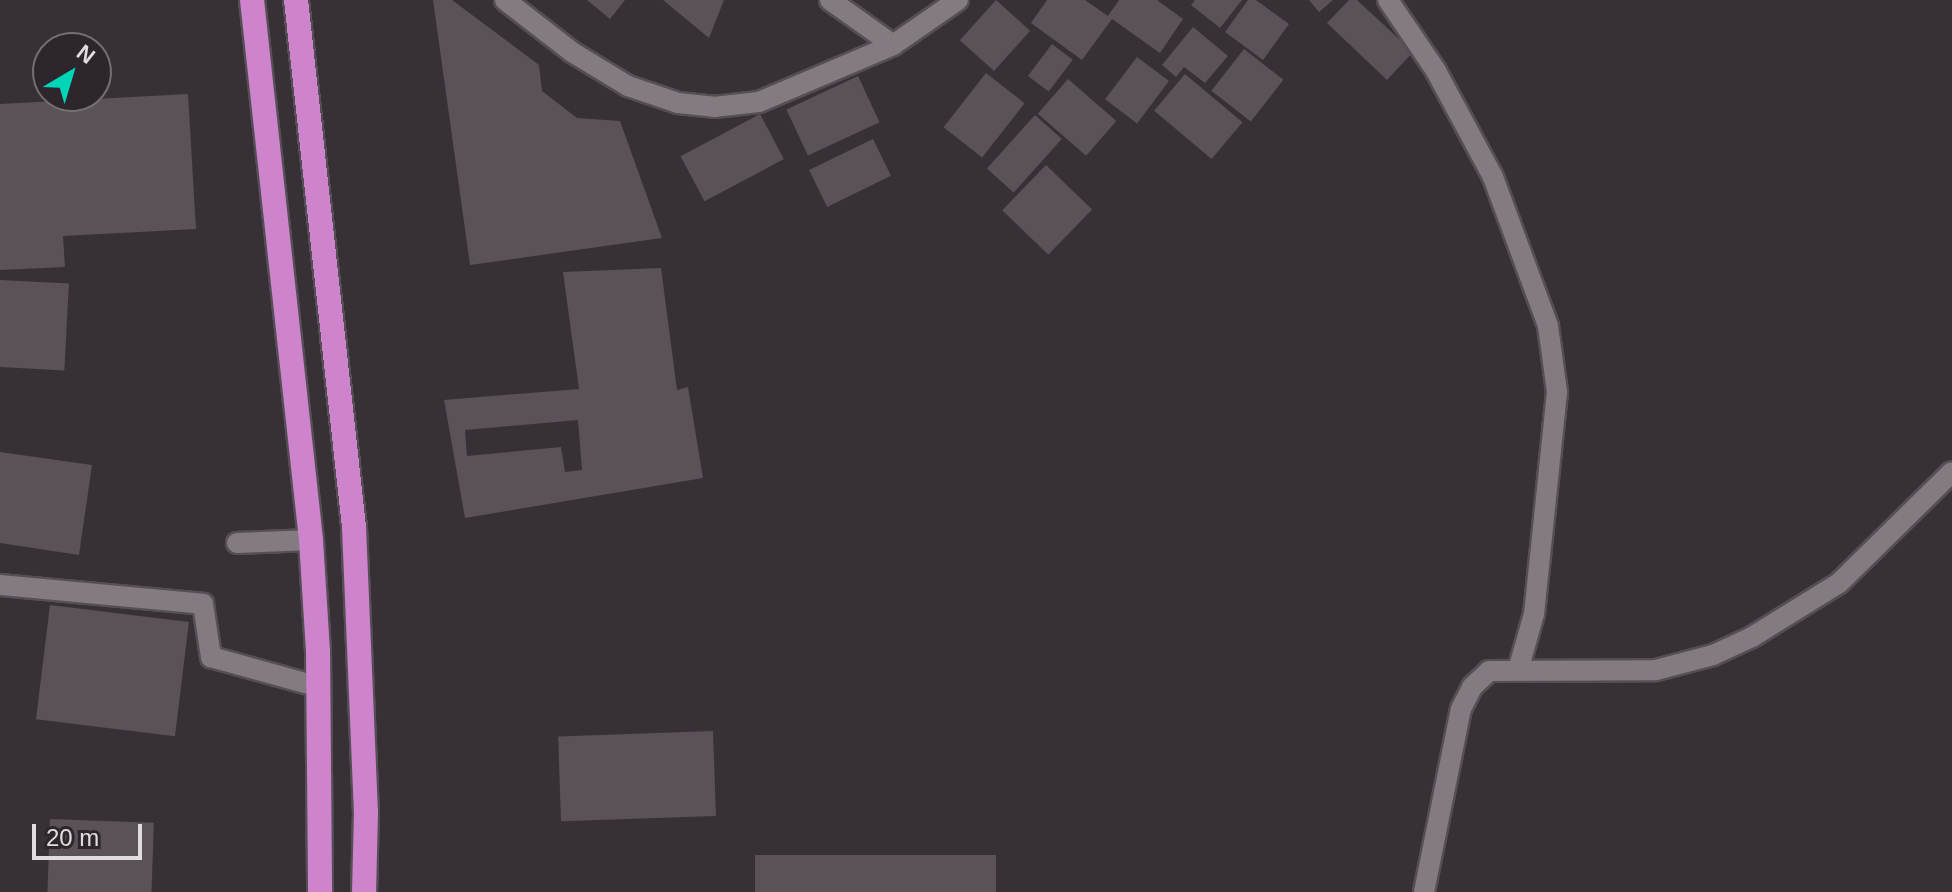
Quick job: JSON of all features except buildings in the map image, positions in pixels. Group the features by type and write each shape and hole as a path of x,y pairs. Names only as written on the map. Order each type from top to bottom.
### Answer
{"highway":[{"path":"252,0 311,540 319,687 320,892"},
{"path":"296,0 354,527 366,798 364,892"}],"street":[{"path":"505,0 572,52 628,86 702,106 759,102 893,45 958,0"},
{"path":"830,0 893,45"},
{"path":"1388,0 1436,71 1493,177 1548,326 1557,392 1534,614 1518,670"},
{"path":"1424,892 1461,709 1472,687 1489,671 1656,670 1685,665 1752,637 1839,583 1952,472"},
{"path":"237,543 311,540"},
{"path":"0,585 203,604 211,657 319,687"}]}
